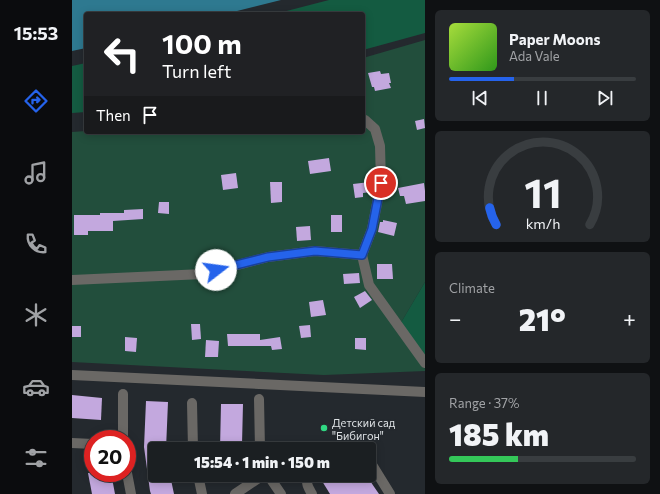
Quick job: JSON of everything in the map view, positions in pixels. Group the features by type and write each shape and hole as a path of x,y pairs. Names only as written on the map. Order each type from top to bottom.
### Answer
{"street":[{"path":"365,120 375,129 380,146 381,183 372,229 362,255 369,285 425,363"},
{"path":"72,280 203,274 268,257 315,251 362,255"},
{"path":"72,375 425,392"},
{"path":"123,394 123,430"},
{"path":"259,398 260,442"},
{"path":"192,403 193,442"},
{"path":"72,443 84,444"},
{"path":"376,471 390,494"},
{"path":"129,482 131,494"},
{"path":"199,482 202,494"},
{"path":"235,494 253,482"},
{"path":"273,482 281,494"},
{"path":"307,482 312,494"}],"green space":[{"path":"329,0 425,0 425,33 365,49 365,12 283,12"},
{"path":"425,40 425,282 396,331 425,371 324,375 72,362 72,132 84,131 84,134 365,134 365,57"},
{"path":"84,63 84,112 72,113 72,66"},
{"path":"425,282 425,369 396,331"}],"water":[{"path":"72,0 281,0 233,12 84,12 84,48 72,51"}],"building":[{"path":"380,71 381,74 389,73 391,83 389,83 391,88 375,91 374,87 372,87 368,73"},
{"path":"424,119 425,128 417,130 415,121"},
{"path":"329,158 331,171 310,174 308,161"},
{"path":"236,173 238,188 223,190 221,175"},
{"path":"270,182 282,182 282,202 271,203"},
{"path":"370,182 371,192 363,193 363,197 355,198 353,184"},
{"path":"424,183 425,201 406,204 404,196 400,196 398,188"},
{"path":"159,202 169,202 169,214 158,213"},
{"path":"143,209 143,219 113,221 113,231 88,231 88,235 74,235 74,215 124,213 124,210"},
{"path":"331,215 342,215 342,232 331,232"},
{"path":"383,220 397,223 394,236 378,232 380,222 383,222"},
{"path":"310,226 311,240 297,241 296,227"},
{"path":"377,264 392,264 393,279 377,279"},
{"path":"359,273 360,283 344,284 343,274"},
{"path":"365,291 372,300 360,308 354,297"},
{"path":"323,300 326,315 311,317 309,302"},
{"path":"191,324 200,324 201,339 192,340"},
{"path":"310,325 311,337 301,338 299,326"},
{"path":"72,326 81,326 81,337 72,337"},
{"path":"227,334 260,334 260,340 280,337 282,349 272,350 271,346 228,346"},
{"path":"125,337 137,338 136,352 125,351"},
{"path":"355,338 366,338 366,350 355,349"},
{"path":"206,340 219,341 218,357 205,357"},
{"path":"72,395 102,398 101,420 72,418"},
{"path":"146,401 168,402 166,442 148,442 148,476 144,447"},
{"path":"221,404 243,404 242,442 220,442"},
{"path":"90,482 113,482 115,494 92,494"},
{"path":"149,482 171,482 174,494 151,494"},
{"path":"323,482 371,482 379,494 330,494"}],"place":[{"name":"Детский сад \"Бибигон\"","path":"324,428"}],"route":[{"path":"216,270 268,257 315,251 362,255 372,229 381,183"}]}
